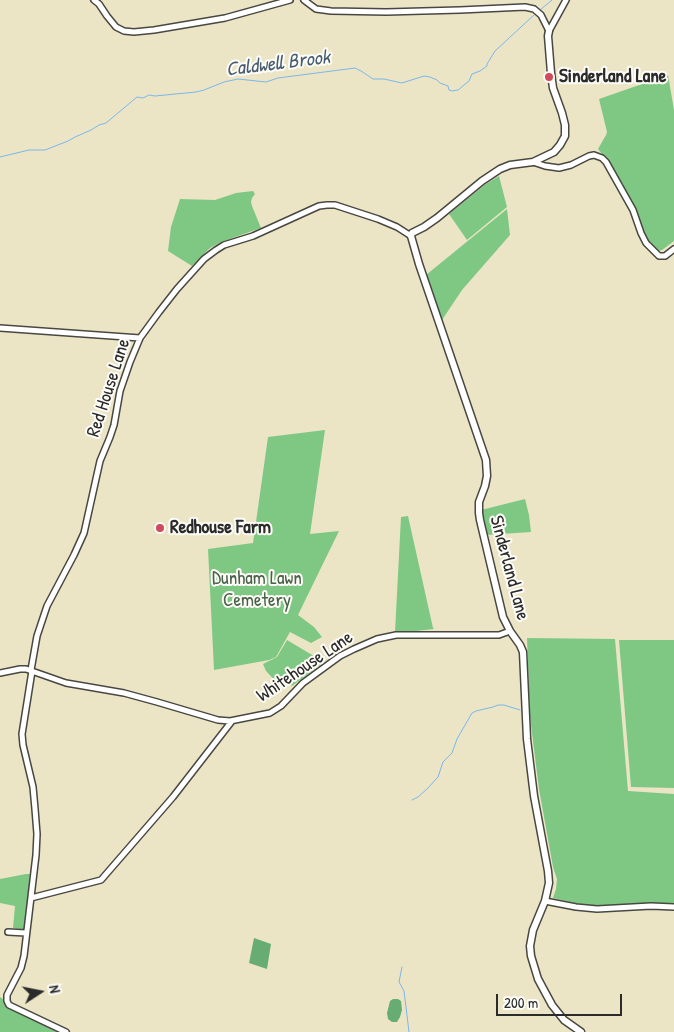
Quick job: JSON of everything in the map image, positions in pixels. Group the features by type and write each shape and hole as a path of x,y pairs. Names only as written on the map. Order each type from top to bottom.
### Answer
{"street":[{"path":"94,0 116,27 124,31 134,32 225,18 290,0"},
{"path":"304,0 316,9 331,11 442,11 525,7 534,9 541,15 549,30"},
{"path":"411,236 412,233 429,224 482,181 500,169 510,165 533,162 554,152 560,145 565,136 564,120 551,73 548,36 549,30 566,0"},
{"path":"533,162 544,166 560,168 571,166 589,156 594,155 602,158 633,210 646,243 660,256 665,256 674,249"},
{"name":"Red House Lane","path":"66,1032 9,1005 7,1001 7,995 21,968 24,956 36,855 37,834 32,787 22,734 37,636 48,606 84,534 92,490 100,461 112,431 120,391 140,338 177,289 216,250 253,236 312,208 327,204 342,207 391,224 411,236"},
{"name":"Sinderland Lane","path":"411,236 486,460 487,476 479,502 479,513 503,618 523,652 527,740 534,796 549,883 545,901 531,938 530,952 532,962 540,984 552,1005 564,1020 581,1032"},
{"path":"0,328 140,338"},
{"name":"Whitehouse Lane","path":"31,671 66,683 124,693 218,720 232,721 270,713 280,706 303,683 340,657 377,639 396,635 499,635 510,631"},
{"path":"0,673 20,669 31,671"},
{"path":"31,898 101,880 173,797 232,721"},
{"path":"545,901 586,908 607,909 651,906 674,907"},
{"path":"8,932 26,934"}],"green space":[{"path":"668,75 674,110 674,241 658,251 647,239 633,206 608,162 598,149 607,132 599,99"},
{"path":"499,176 507,207 467,240 449,214"},
{"path":"253,191 255,194 251,202 261,228 221,242 210,248 192,266 168,251 171,227 180,199 215,200 236,193"},
{"path":"507,209 510,235 462,290 442,320 426,275"},
{"name":"Dunham Lawn Cemetery","path":"325,430 310,534 339,531 298,615 314,627 322,637 311,643 290,632 276,657 214,670 208,549 253,543 268,437"},
{"path":"525,499 531,532 486,535 481,510"},
{"path":"408,516 434,629 395,632 401,517"},
{"path":"527,638 615,639 628,791 674,794 674,904 587,906 553,898 557,879 553,867 539,789 530,717"},
{"path":"287,640 324,662 292,686 285,681 280,686 266,671 263,664 277,657"},
{"path":"619,640 674,640 674,788 631,787"},
{"path":"30,874 25,930 13,928 15,906 0,903 0,879"},
{"path":"254,938 271,944 267,969 249,963"},
{"path":"0,997 9,1008 57,1032 0,1032"},
{"path":"393,999 401,1001 402,1010 397,1022 392,1022 388,1019 387,1013 390,1001"}],"waterway":[{"name":"Caldwell Brook","path":"540,10 552,0"},
{"name":"Caldwell Brook","path":"0,157 29,150 45,150 68,141 106,123 137,97 143,98 149,95 196,92 238,79 266,82 278,78 355,68 373,79 384,79 402,83 424,76 448,86 449,90 458,90 469,81 472,74 487,66 495,51 534,15"},
{"path":"412,800 418,797 438,777 443,762 452,753 457,739 472,713 498,705 520,710"},
{"path":"402,967 399,982 404,991 409,1032"}],"place":[{"name":"Sinderland Lane","path":"549,77"},
{"name":"Redhouse Farm","path":"160,528"}]}
